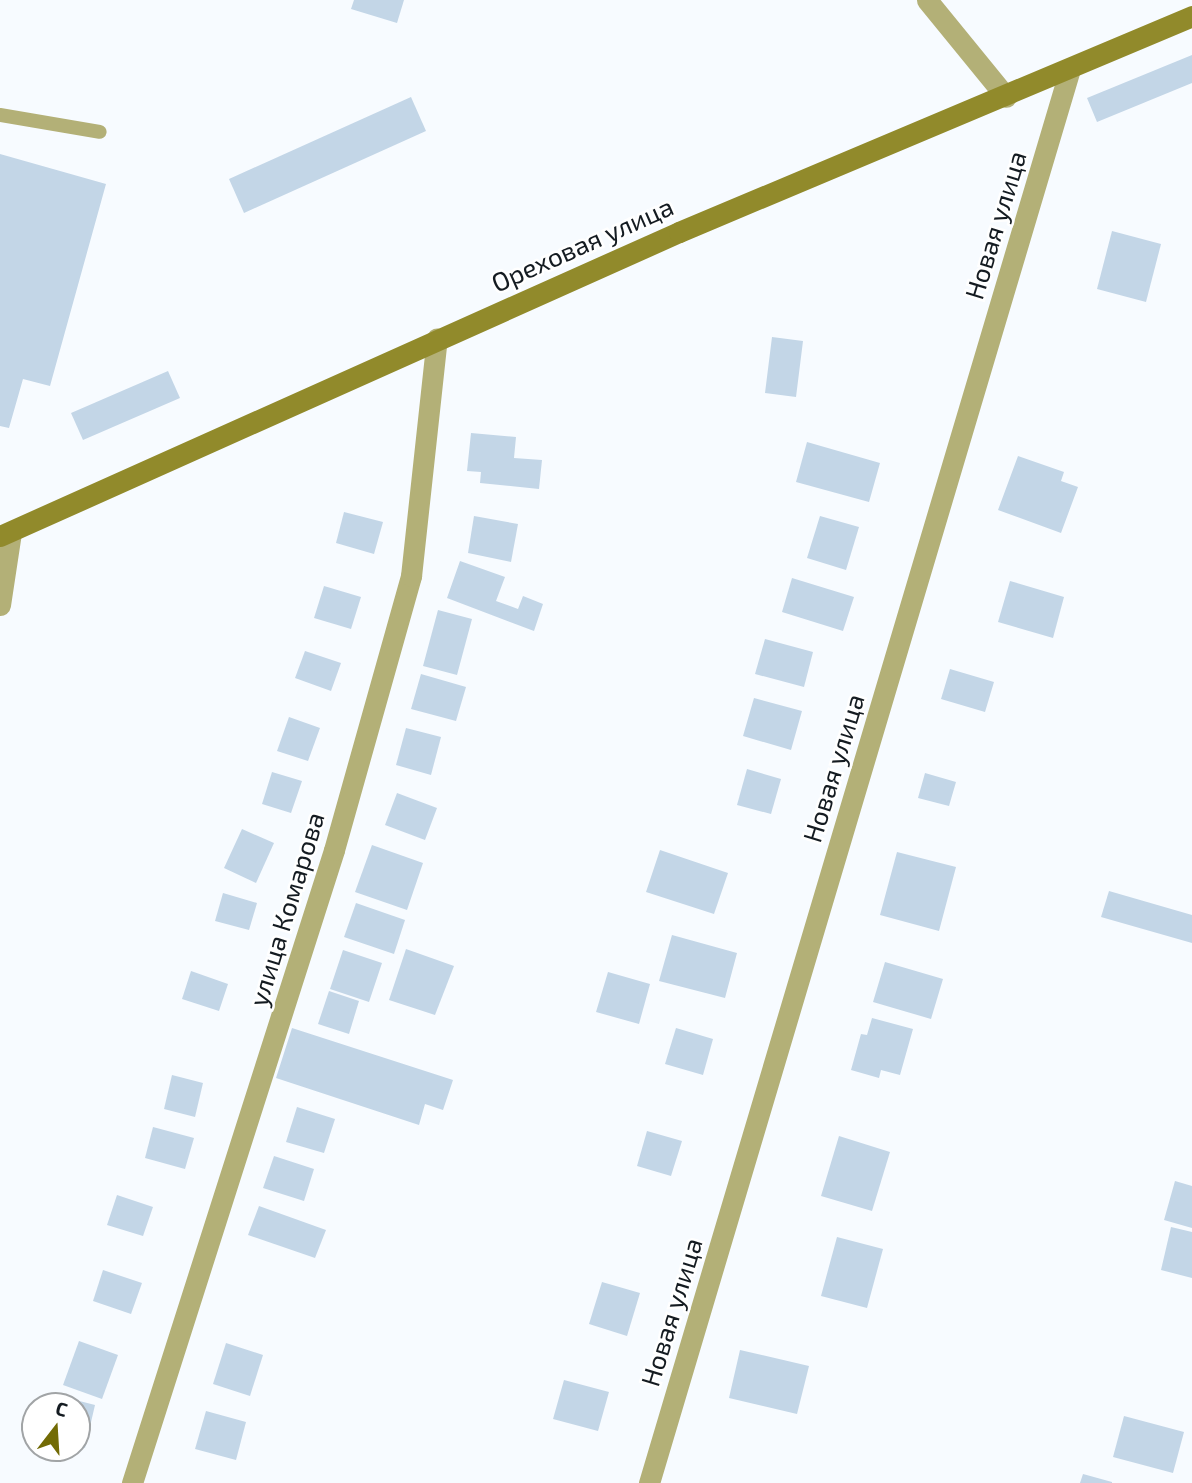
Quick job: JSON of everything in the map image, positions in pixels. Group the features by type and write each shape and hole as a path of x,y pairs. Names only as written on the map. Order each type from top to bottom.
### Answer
{"main road":[{"name":"Ореховая улица","path":"6,534 437,338 679,232 1006,97 1192,16"}],"street":[{"path":"927,0 1006,97"},
{"name":"Новая улица","path":"649,1483 1070,69"},
{"name":"улица Комарова","path":"132,1483 334,850 411,576 437,338"},
{"path":"0,605 6,534"}],"lane":[{"path":"0,115 100,132"}],"building":[{"path":"354,0 404,0 397,23 351,9"},
{"path":"1192,55 1192,83 1097,122 1087,98"},
{"path":"411,97 426,131 244,213 229,179"},
{"path":"0,154 106,184 50,386 23,379 9,428 0,426"},
{"path":"1112,231 1161,244 1146,302 1097,289"},
{"path":"772,337 803,341 796,397 765,393"},
{"path":"168,371 180,398 83,440 71,413"},
{"path":"471,433 516,437 514,458 542,460 539,489 480,483 481,472 467,471"},
{"path":"807,442 880,463 869,502 796,482"},
{"path":"1018,456 1064,472 1061,481 1078,487 1061,533 998,510"},
{"path":"344,512 383,522 374,554 336,543"},
{"path":"474,516 518,524 511,562 468,553"},
{"path":"820,516 859,527 846,570 807,558"},
{"path":"460,561 505,577 496,601 518,609 523,596 543,604 534,631 447,598"},
{"path":"792,578 854,597 843,631 782,612"},
{"path":"1010,581 1064,597 1053,638 998,622"},
{"path":"324,586 361,597 351,629 314,618"},
{"path":"438,610 472,619 457,675 423,666"},
{"path":"765,639 813,652 804,687 755,674"},
{"path":"305,651 341,663 331,691 295,678"},
{"path":"950,669 994,682 985,712 941,699"},
{"path":"421,674 466,687 456,721 411,709"},
{"path":"754,698 802,711 791,750 743,736"},
{"path":"289,717 320,728 308,761 277,751"},
{"path":"406,728 441,737 431,775 396,765"},
{"path":"747,769 781,779 771,814 737,805"},
{"path":"272,772 302,781 291,813 262,804"},
{"path":"925,773 956,782 949,806 918,798"},
{"path":"397,793 437,808 425,840 385,825"},
{"path":"242,829 274,843 256,883 224,868"},
{"path":"372,845 423,863 407,910 355,892"},
{"path":"660,850 728,873 714,914 646,892"},
{"path":"897,852 956,867 939,931 880,915"},
{"path":"1109,891 1192,915 1192,943 1101,917"},
{"path":"223,893 257,903 249,930 215,921"},
{"path":"356,903 405,920 394,954 344,937"},
{"path":"672,935 737,953 725,998 659,981"},
{"path":"406,949 454,966 435,1015 389,1000"},
{"path":"343,950 382,963 369,1002 330,989"},
{"path":"885,962 943,979 931,1019 873,1002"},
{"path":"191,971 228,984 219,1011 182,999"},
{"path":"608,972 650,984 639,1024 596,1012"},
{"path":"329,991 359,1001 349,1034 318,1024"},
{"path":"872,1018 913,1029 900,1075 881,1070 879,1078 851,1070 861,1034 867,1035"},
{"path":"292,1028 453,1080 443,1110 425,1104 419,1125 276,1078"},
{"path":"676,1028 713,1039 703,1075 665,1064"},
{"path":"172,1075 203,1083 195,1117 164,1109"},
{"path":"297,1107 335,1119 324,1153 286,1142"},
{"path":"153,1127 194,1138 185,1169 145,1158"},
{"path":"647,1131 682,1141 671,1176 637,1166"},
{"path":"839,1136 890,1152 872,1211 821,1196"},
{"path":"274,1156 314,1169 304,1201 263,1188"},
{"path":"1175,1181 1192,1186 1192,1228 1164,1220"},
{"path":"117,1195 153,1207 143,1236 107,1225"},
{"path":"259,1206 326,1230 315,1258 248,1235"},
{"path":"1171,1227 1192,1232 1192,1278 1161,1270"},
{"path":"837,1237 883,1249 867,1308 821,1296"},
{"path":"103,1270 142,1283 131,1314 93,1301"},
{"path":"602,1282 640,1293 627,1336 589,1324"},
{"path":"79,1341 118,1355 102,1399 91,1395 91,1392 63,1385"},
{"path":"226,1343 263,1355 250,1396 213,1384"},
{"path":"740,1350 809,1366 797,1414 729,1398"},
{"path":"564,1380 609,1392 598,1431 553,1419"},
{"path":"91,1404 95,1405 91,1422"},
{"path":"206,1411 246,1422 236,1460 195,1449"},
{"path":"1124,1416 1184,1432 1173,1473 1113,1457"},
{"path":"1083,1474 1112,1482 1112,1483 1080,1483"}]}
